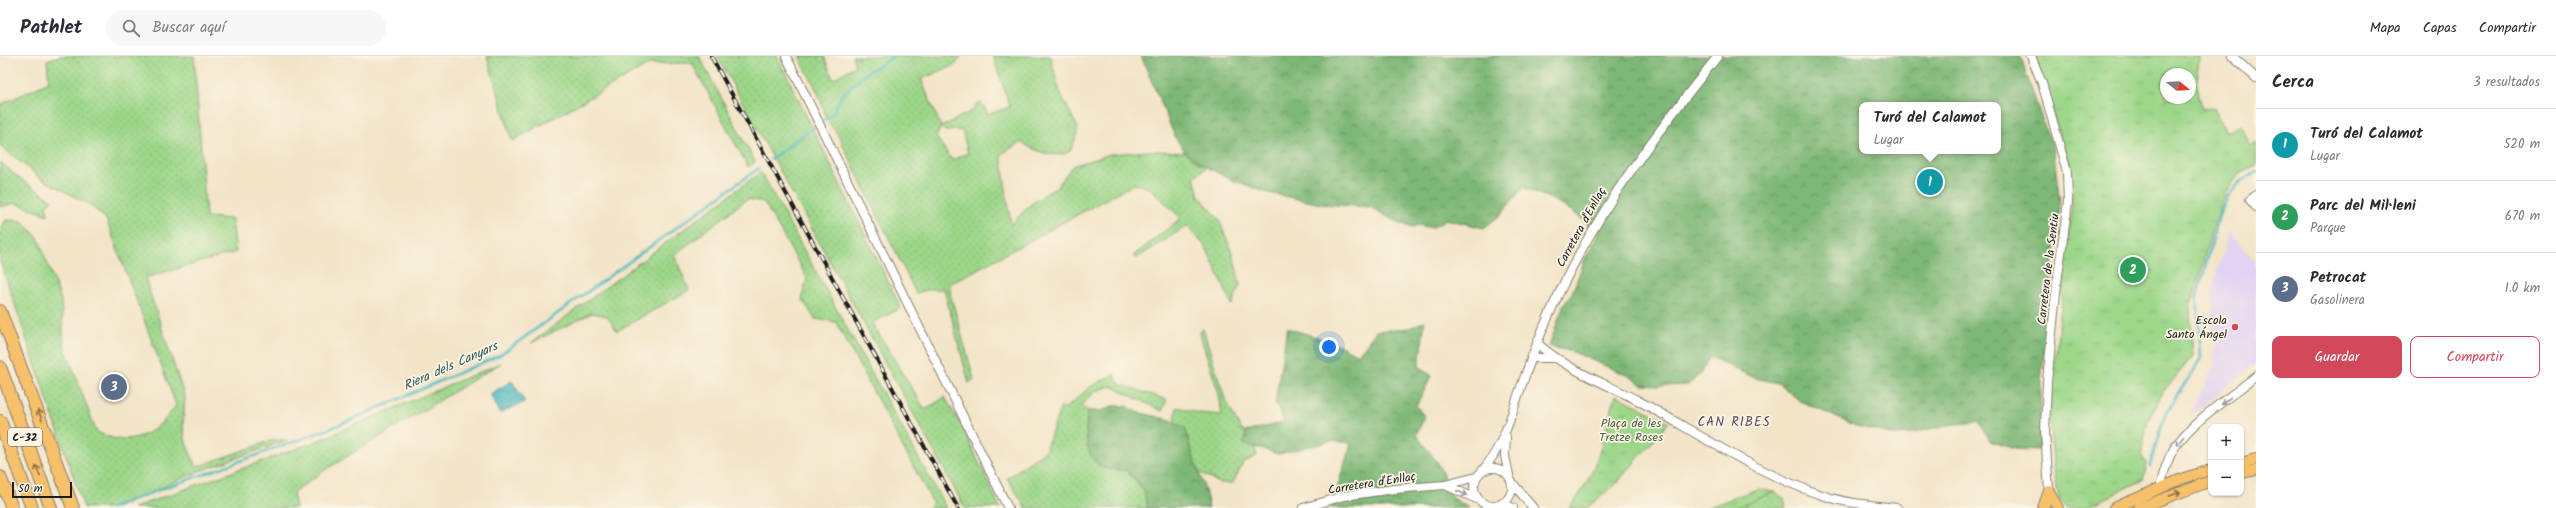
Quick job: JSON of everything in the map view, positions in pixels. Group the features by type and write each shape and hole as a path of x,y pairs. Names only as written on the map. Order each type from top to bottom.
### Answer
{"highway":[{"path":"0,311 73,508"},
{"name":"C-32","path":"0,367 51,508"},
{"name":"C-32","path":"0,422 32,508"},
{"path":"0,477 12,508"}],"main road":[{"path":"2244,462 2256,459"},
{"path":"2244,472 2256,470"},
{"path":"2114,508 2160,488 2208,471"},
{"path":"2140,508 2208,482"},
{"path":"2044,508 2049,490"},
{"path":"2049,490 2058,508"}],"street":[{"path":"786,56 1008,508"},
{"name":"Carretera d'Enllaç","path":"1303,508 1344,496 1394,489 1445,486 1479,474 1497,453 1507,433 1537,343 1567,277 1615,191 1655,134 1718,56"},
{"name":"Carretera de la Sentiu","path":"2031,56 2042,83 2067,172 2068,202 2057,283 2047,382 2045,431 2049,490"},
{"path":"2232,56 2256,78"},
{"path":"2253,197 2256,207"},
{"path":"1537,343 1553,358 1613,388 1787,482 1826,497 1854,503 1897,508"},
{"path":"1531,358 1553,358"},
{"path":"2160,488 2171,455 2180,440 2256,376"},
{"name":"Carretera d'Enllaç","path":"1507,433 1505,456 1510,479"},
{"path":"1510,479 1511,493 1502,503 1491,506 1479,500 1474,489 1479,474 1492,467 1500,468 1510,479 1533,508"},
{"name":"Carretera d'Enllaç","path":"1445,486 1479,500"},
{"path":"1502,503 1513,508"}],"shaded area":[{"name":"Escola Santo Ángel","path":"2229,231 2256,263 2256,363 2188,418 2213,368 2216,345 2212,290"}],"green space":[{"path":"60,56 194,56 206,217 232,219 236,252 145,278 185,398 183,425 186,443 196,467 273,440 288,440 199,471 116,508 84,508 0,261 0,230 6,220 22,221 38,238 61,300 64,345 96,431 108,437 130,439 151,431 169,415 176,405 106,219 89,204 40,178 0,145 0,105 49,82 47,60"},
{"path":"487,56 699,56 755,162 748,167 692,63 650,64 512,141"},
{"path":"717,56 777,56 901,308 872,323 925,410 945,397 967,437 1000,508 965,508"},
{"path":"799,56 824,56 833,79 855,66 852,56 961,56 955,65 921,79 941,127 974,110 976,104 981,102 988,114 1010,107 993,56 1050,56 1060,93 1078,128 1072,147 1067,153 1054,155 1040,151 1022,142 1001,154 1011,225 1031,204 1058,186 1072,166 1110,154 1149,151 1200,152 1212,163 1194,177 1199,196 1219,219 1234,258 1240,285 1232,305 1206,247 1187,226 1137,258 1133,256 1181,218 1150,188 1134,184 950,284 950,293 974,379 969,383 944,289 931,289 916,293 836,131 828,121 821,101","holes":["941,127 945,131 962,130 968,153 952,160 936,137"]},
{"path":"1141,56 2020,56 2046,131 2053,146 2060,203 2041,381 2039,450 2015,449 1990,441 1979,422 1946,425 1911,434 1894,435 1856,426 1800,401 1778,383 1755,378 1710,357 1699,375 1688,385 1643,385 1627,375 1573,352 1549,346 1563,306 1572,293 1585,259 1599,233 1564,206 1535,192 1523,188 1499,216 1484,228 1446,219 1432,228 1418,225 1413,227 1393,220 1370,207 1321,204 1265,192 1230,179 1199,163 1186,153 1176,139"},
{"path":"2034,56 2199,56 2197,86 2202,109 2214,108 2225,132 2240,126 2250,146 2256,142 2256,165 2240,173 2225,194 2212,231 2190,308 2193,356 2163,392 2148,420 2141,455 2147,464 2143,480 2086,508 2066,508 2059,499 2054,470 2049,418 2073,194 2069,163"},
{"path":"0,162 19,178 52,200 46,205 48,215 15,203 0,207"},
{"path":"761,172 946,508 928,508 933,503 836,322 815,319 802,299 807,278 764,202 747,199 674,255 689,290 617,331 607,316 592,313 531,343"},
{"path":"1425,321 1419,366 1432,376 1416,406 1425,417 1416,435 1438,463 1453,498 1469,508 1331,508 1351,443 1331,441 1279,454 1244,444 1246,432 1284,422 1275,403 1287,328 1333,342 1358,355 1376,331 1409,328"},
{"path":"1203,329 1225,399 1241,430 1251,434 1257,456 1243,462 1233,483 1219,483 1196,470 1174,425 1177,407 1199,413 1222,415 1219,394 1201,338 1200,331"},
{"path":"501,363 325,470 293,493 296,508 133,508 312,443"},
{"path":"1114,374 1119,384 1167,400 1162,411 1111,386 1096,391 1082,405 1092,415 1146,495 1151,508 1026,508 1007,478 1045,451 1061,407 1066,408 1090,387"},
{"name":"Plaça de les Tretze Roses","path":"1616,395 1669,422 1616,484 1587,508 1569,508 1579,496 1593,469"},
{"path":"1112,406 1127,406 1136,412 1171,420 1186,429 1209,508 1148,508 1143,489 1126,470 1107,469 1097,464 1092,458 1087,443 1086,426 1088,411 1101,411"},
{"path":"1758,489 1774,492 1734,508 1706,508"},
{"path":"1774,492 1784,498 1786,508 1734,508"}],"water":[{"path":"512,381 525,402 500,413 490,394"}],"waterway":[{"name":"Riera dels Canyars","path":"771,159 833,113 841,96 865,74 895,56"},
{"name":"Riera dels Canyars","path":"110,508 337,426 500,355 759,168"},
{"path":"2150,466 2159,433 2170,407 2201,358 2197,296 2219,216 2228,196 2239,183 2256,171"}],"railway":[{"path":"711,56 958,508"}],"place":[{"name":"Turó del Calamot","path":"1930,182"},
{"name":"Parc del Mil·leni","path":"2133,270"},
{"name":"Escola Santo Ángel","path":"2235,327"},
{"name":"Petrocat","path":"114,387"}],"district":[{"name":"CAN RIBES","path":"1734,421"}]}
